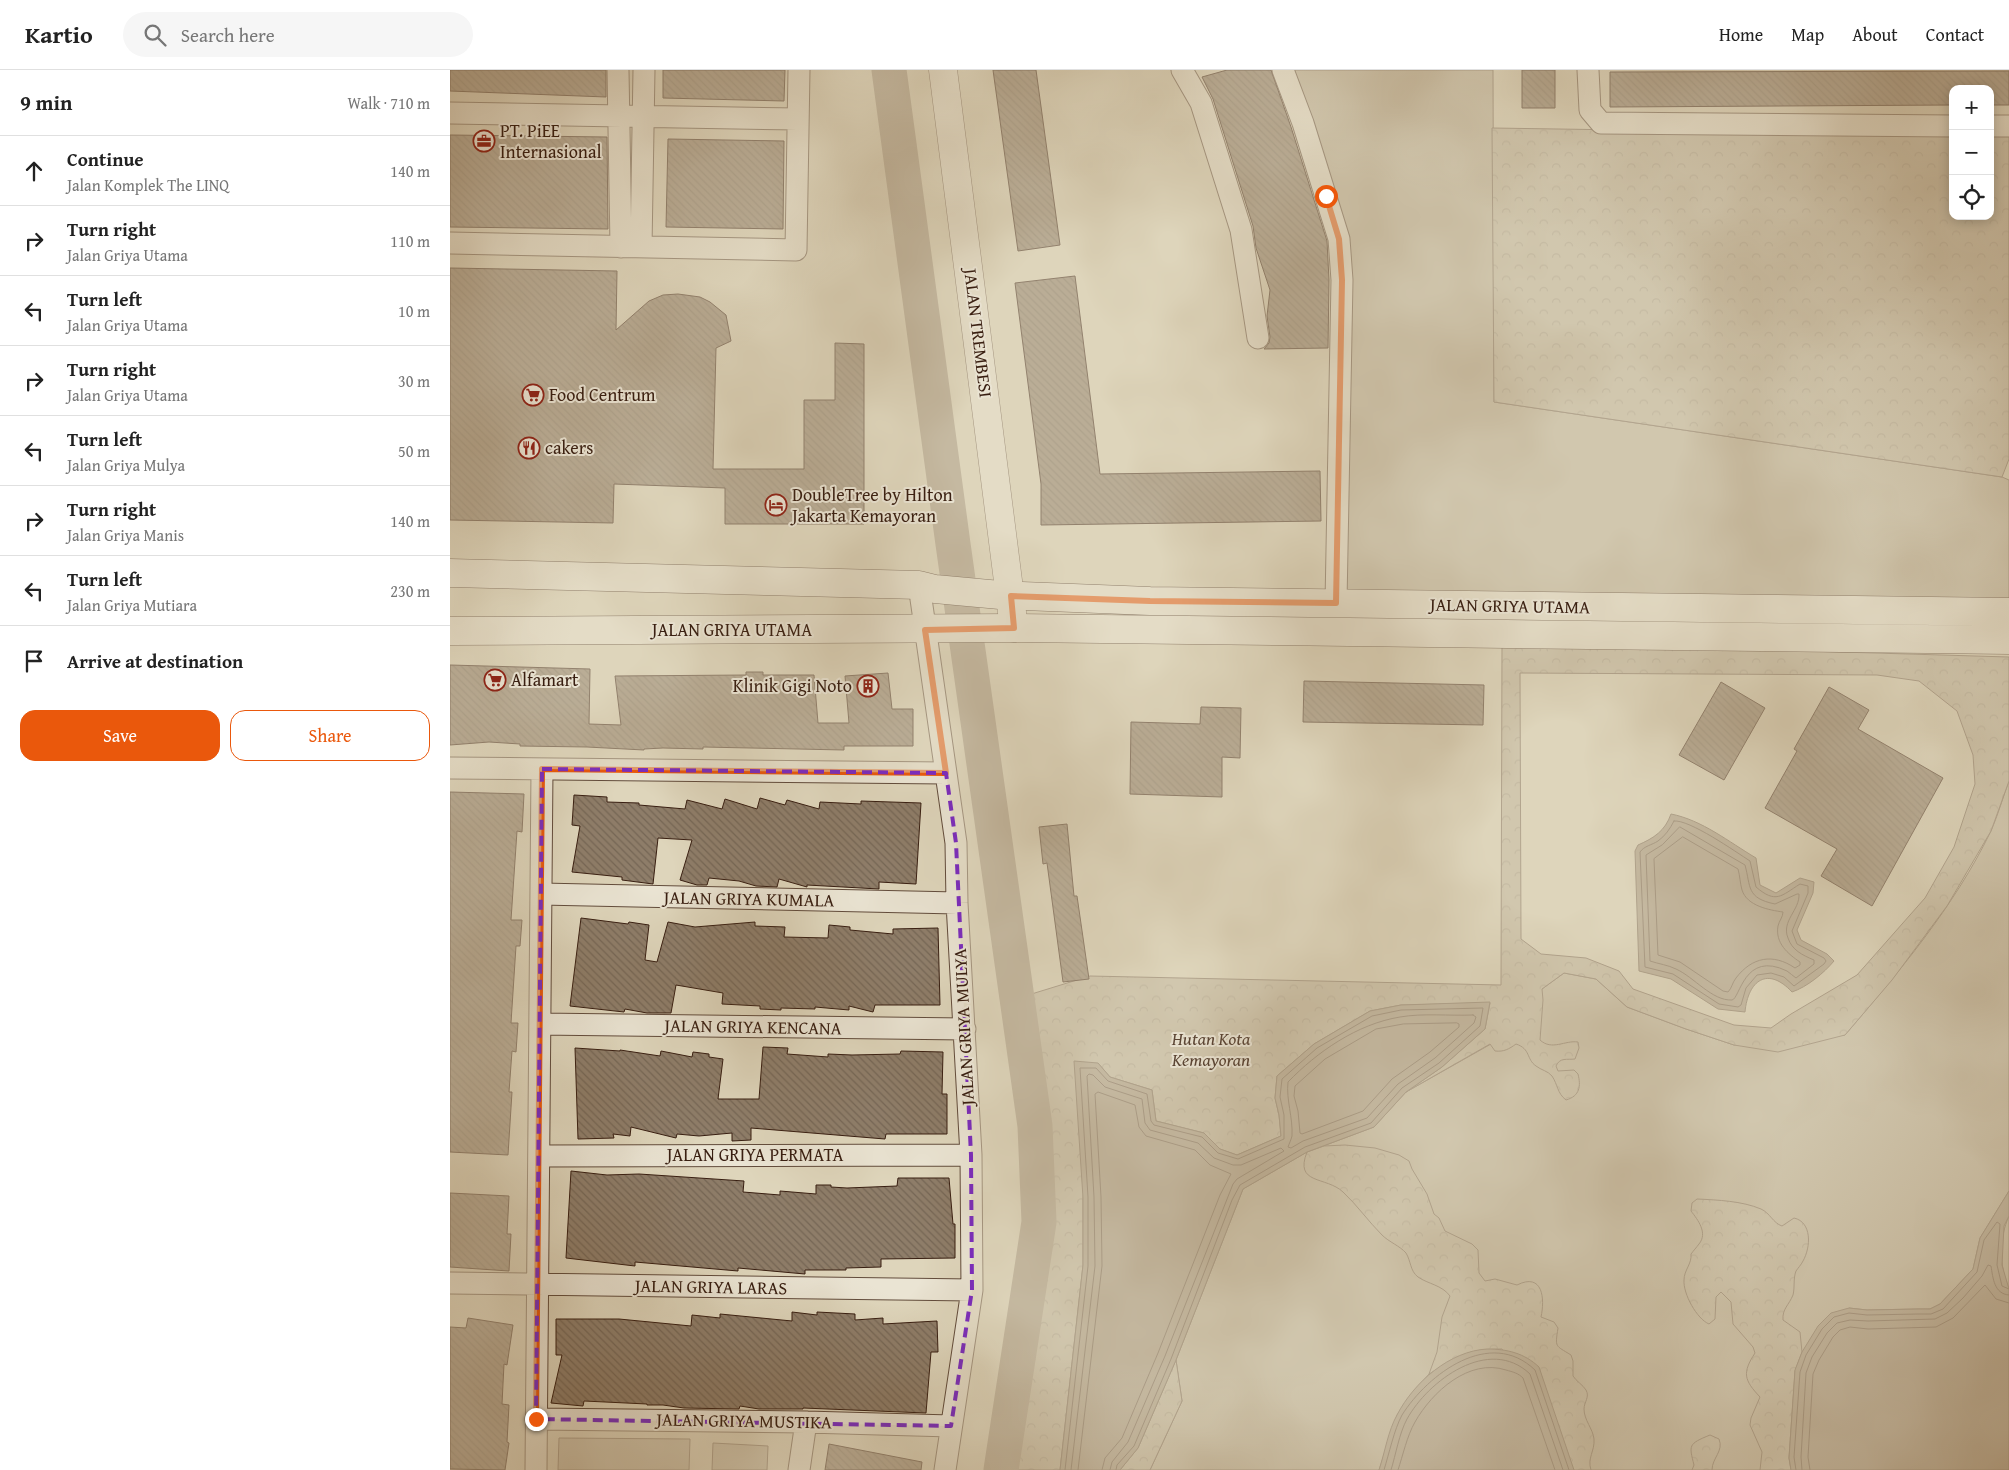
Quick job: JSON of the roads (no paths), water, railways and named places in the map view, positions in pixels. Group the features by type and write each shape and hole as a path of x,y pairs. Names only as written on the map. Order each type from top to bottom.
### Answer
{"main road":[{"name":"JALAN TREMBESI","path":"943,70 1005,596"},
{"name":"JALAN GRIYA UTAMA","path":"450,573 927,587 1005,596 1150,601 2009,612"},
{"path":"1005,596 1010,628"},
{"name":"JALAN GRIYA UTAMA","path":"450,631 931,630 1010,628 2009,640"}],"street":[{"path":"618,70 619,116 631,247"},
{"path":"631,247 643,117 644,70"},
{"path":"450,243 796,250 799,70"},
{"path":"1182,70 1201,103 1241,230 1258,338"},
{"path":"1283,70 1303,123 1339,239 1342,280 1336,603"},
{"path":"1588,70 1590,110 1601,123 1949,126"},
{"path":"450,113 798,119"},
{"path":"1994,126 2009,126"},
{"name":"JALAN GRIYA MULYA","path":"927,587 946,773 956,843 957,903 971,1155 972,1290 945,1470"},
{"path":"450,768 946,773"},
{"path":"536,1470 542,769"},
{"name":"JALAN GRIYA KUMALA","path":"541,894 957,903"},
{"name":"JALAN GRIYA KENCANA","path":"540,1024 965,1029"},
{"name":"JALAN GRIYA PERMATA","path":"539,1156 971,1155"},
{"name":"JALAN GRIYA LARAS","path":"450,1284 972,1290"},
{"name":"JALAN GRIYA MUSTIKA","path":"536,1419 806,1422 951,1426"},
{"path":"799,1470 806,1422"}],"water":[{"path":"1671,814 1704,826 1756,858 1760,885 1776,893 1800,878 1814,882 1813,893 1797,930 1801,940 1827,954 1834,961 1830,966 1809,983 1792,992 1775,980 1767,978 1761,980 1750,992 1745,1012 1718,1009 1671,979 1639,971 1635,851 1638,845 1654,837 1666,825"},
{"path":"1490,1002 1485,1029 1442,1067 1406,1092 1374,1127 1307,1152 1243,1189 1176,1360 1138,1448 1120,1470 1060,1470 1083,1265 1083,1198 1074,1061 1098,1063 1110,1077 1152,1090 1156,1121 1204,1133 1220,1149 1237,1155 1281,1136 1275,1098 1277,1076 1314,1044 1370,1011 1401,1005"},
{"path":"2009,1191 2009,1216 2004,1226 2002,1265 2009,1289 2009,1470 1791,1470 1789,1458 1795,1370 1802,1352 1818,1326 1831,1313 1849,1308 1867,1310 1930,1309 1940,1304 1973,1269 1980,1238"},
{"path":"1487,1349 1521,1355 1539,1367 1574,1470 1379,1470 1394,1421 1413,1391 1423,1380 1447,1362 1473,1351"}],"waterway":[{"path":"889,70 953,544 1035,1126 1039,1222 1001,1470"}],"place":[{"name":"PT. PiEE Internasional","path":"484,141"},
{"name":"Food Centrum","path":"533,395"},
{"name":"cakers","path":"529,448"},
{"name":"DoubleTree by Hilton Jakarta Kemayoran","path":"776,505"},
{"name":"Alfamart","path":"495,680"},
{"name":"Klinik Gigi Noto","path":"868,686"}],"park label":[{"name":"Hutan Kota Kemayoran","path":"1211,1050"}]}
